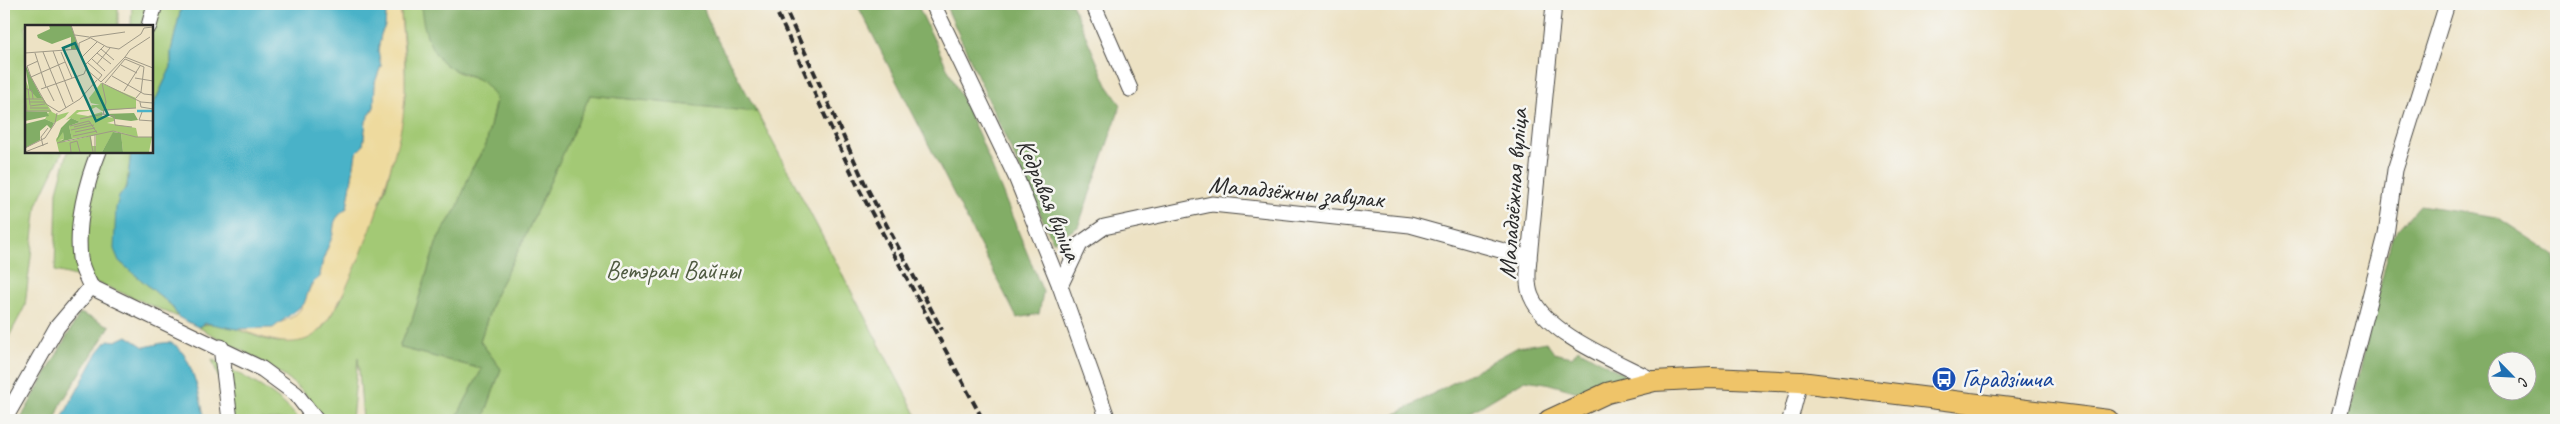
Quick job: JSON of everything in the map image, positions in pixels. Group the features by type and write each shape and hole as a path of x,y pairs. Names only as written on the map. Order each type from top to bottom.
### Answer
{"main road":[{"path":"1549,420 1607,394 1654,381 1711,378 1800,382 2065,418 2108,420"}],"street":[{"path":"149,25 155,4"},
{"name":"Кедравая вуліца","path":"933,4 1016,177 1060,286 1108,420"},
{"path":"1093,4 1130,89"},
{"name":"Маладзёжная вуліца","path":"1554,4 1528,258 1530,294 1541,314 1560,330 1654,381"},
{"path":"2338,420 2386,235 2395,170 2447,4"},
{"path":"99,152 87,189 80,234 80,260 91,287 221,347 281,381 296,394 316,420"},
{"name":"Маладзёжны завулак","path":"1060,286 1080,244 1104,226 1212,204 1410,225 1528,258"},
{"path":"4,420 56,327 91,287"},
{"path":"221,347 230,420"},
{"path":"1790,420 1800,382"}],"green space":[{"path":"4,4 118,4 118,25 25,25 25,152 63,152 37,205 25,306 4,346"},
{"path":"132,4 182,4 171,51 171,67 152,108 152,25 131,25"},
{"path":"400,4 421,4 430,38 444,62 457,72 480,80 496,99 486,145 476,161 458,206 438,238 412,320 400,344 402,348 482,369 455,420 363,420 358,357 352,420 326,420 300,389 285,377 251,355 198,327 216,324 269,340 283,342 320,331 340,302 386,187 402,119 405,93 405,51"},
{"path":"421,4 702,4 712,30 757,112 590,95 522,243 495,295 480,341 501,369 483,420 455,420 482,369 401,348 400,344 412,320 438,238 458,206 471,170 486,145 496,100 488,87 479,80 454,70 439,59 429,42 423,23"},
{"path":"857,4 917,4 979,135 1043,292 1039,314 1017,318"},
{"path":"945,4 1072,4 1107,85 1121,105 1078,227 1053,242"},
{"name":"Ветэран Вайны","path":"590,95 757,112 919,420 483,420 501,369 480,341 495,295 522,243"},
{"path":"68,152 131,152 127,186 119,197 119,261 172,306 178,317 102,285 55,271 57,191"},
{"path":"2420,205 2497,217 2556,256 2556,420 2348,420 2392,237"},
{"path":"80,313 110,326 61,404 55,420 20,420"},
{"path":"1546,342 1554,353 1572,357 1578,349 1629,377 1585,394 1546,383 1525,380 1458,420 1385,420 1518,347"},
{"path":"212,359 270,393 299,420 226,420 221,385"}],"sand":[{"path":"387,4 400,4 405,75 403,117 399,138 380,202 352,274 337,305 322,327 307,339 281,342 237,329 275,324 292,317 304,303 311,285 320,277 322,263 332,236 335,221 347,208 356,153 363,146 366,121 374,107 375,82 381,66 378,51 381,34 385,26"}],"water":[{"path":"182,4 387,4 385,26 381,34 378,51 381,66 375,82 374,107 366,121 363,146 356,153 347,208 335,221 332,236 322,263 320,277 311,284 304,304 273,328 237,329 206,323 198,327 178,317 172,306 119,261 114,249 116,208 119,197 127,186 131,152 152,152 152,108 171,67 171,51"},
{"path":"127,336 144,347 171,343 178,347 184,355 194,377 205,420 61,420 98,352 108,340 116,341"}],"railway":[{"path":"773,4 860,191 983,420"},
{"path":"783,4 866,186 942,330"}],"place":[{"name":"Гарадзішча","path":"1944,379"}]}
